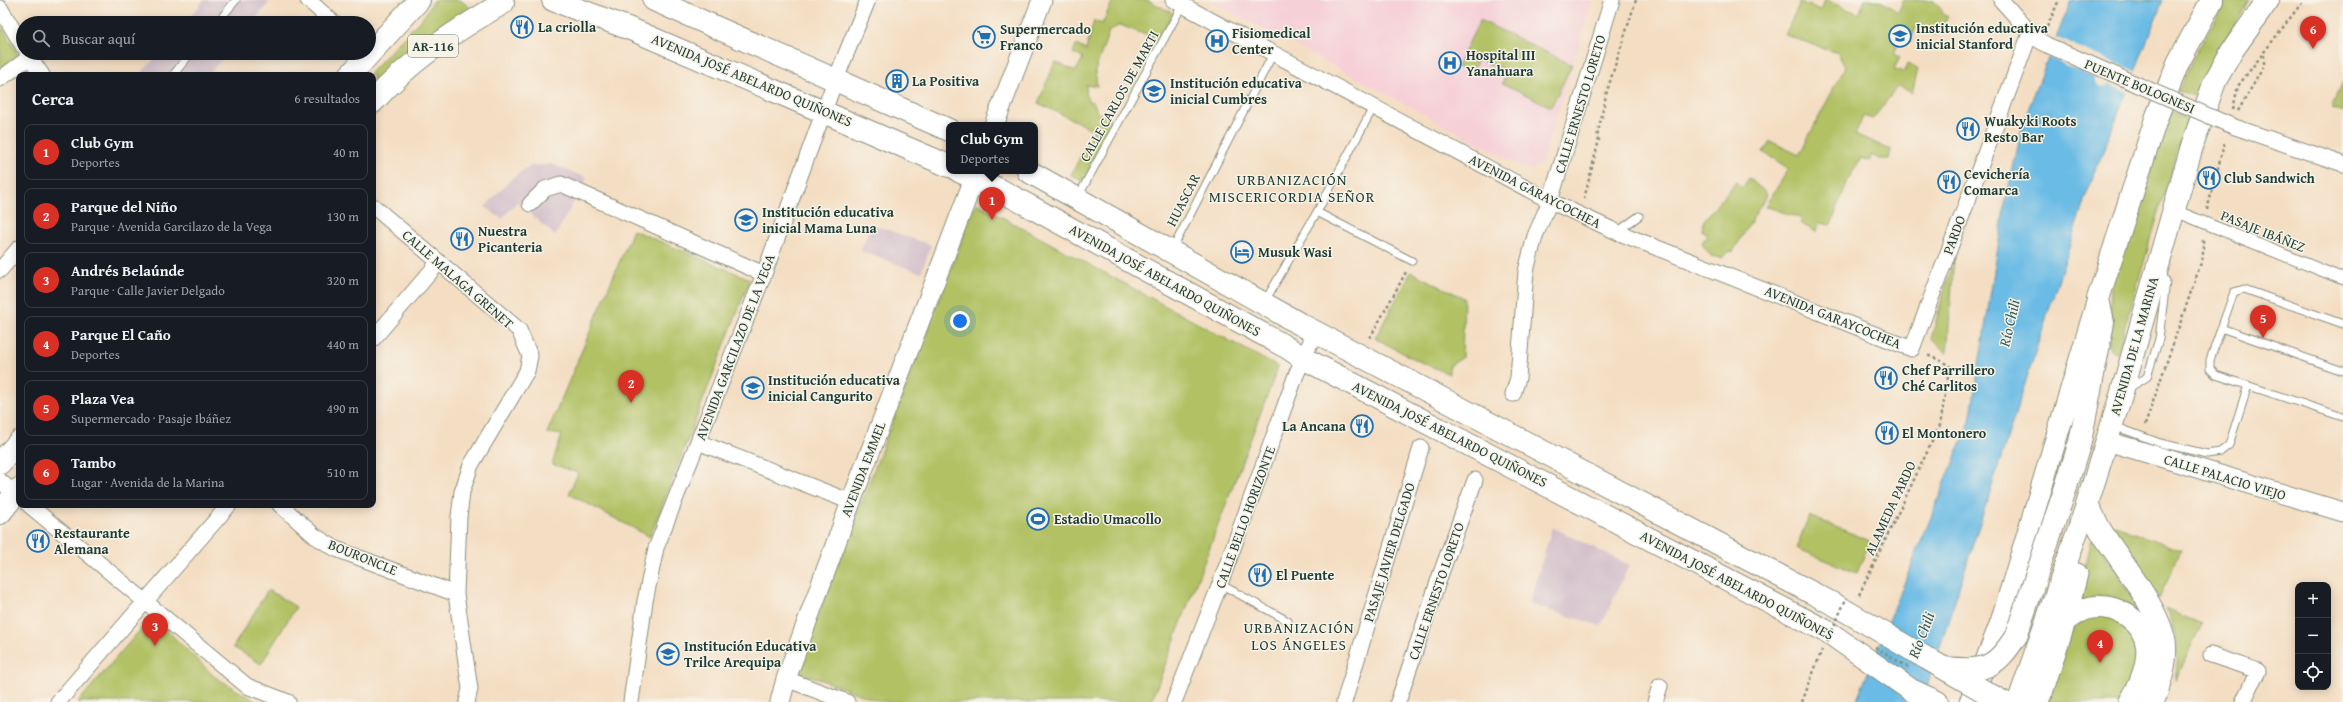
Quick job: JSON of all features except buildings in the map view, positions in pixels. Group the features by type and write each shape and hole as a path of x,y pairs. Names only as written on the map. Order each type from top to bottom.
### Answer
{"main road":[{"name":"AR-116","path":"376,46 419,0"},
{"name":"AVENIDA JOSÉ ABELARDO QUIÑONES","path":"553,0 633,30 824,110 946,165"},
{"path":"654,0 946,129"},
{"path":"1970,702 2001,622 2098,299 2157,116 2178,63 2212,0"},
{"name":"AVENIDA DE LA MARINA","path":"2018,702 2085,512 2122,392 2192,146 2215,81 2232,50 2268,0"},
{"name":"AR-116","path":"376,99 391,82 435,45 503,1"},
{"name":"AR-116","path":"353,72 363,60"},
{"name":"AVENIDA JOSÉ ABELARDO QUIÑONES","path":"970,174 1281,344 1303,358 1826,641 1918,696 1937,702"},
{"name":"AVENIDA JOSÉ ABELARDO QUIÑONES","path":"1033,174 1315,332 1847,600 1935,663 2004,702"},
{"path":"1935,663 1978,669 1994,663 2006,652 2016,636 2080,442 2103,323 2098,299"},
{"path":"0,463 16,445"},
{"path":"0,513 16,493"},
{"path":"2085,512 2100,529 2155,614 2165,644 2164,668 2153,702"},
{"path":"2039,702 2065,621 2080,562 2085,512"},
{"path":"2065,621 2080,611 2099,607 2114,609 2130,616 2141,629 2147,648 2145,669 2139,687 2130,702"},
{"path":"2001,622 2003,642 2013,651 2025,650 2043,629"}],"street":[{"path":"308,0 326,16"},
{"name":"AVENIDA GARCILAZO DE LA VEGA","path":"631,702 645,600 656,548 764,274 835,80 868,0"},
{"path":"995,122 1042,0"},
{"name":"CALLE ERNESTO LORETO","path":"1514,394 1518,378 1526,271 1535,236 1550,201 1612,0"},
{"path":"2001,0 2040,40"},
{"name":"AVENIDA GARAYCOCHEA","path":"1180,2 1373,108 1550,201 1617,232 1912,349"},
{"path":"0,8 16,34"},
{"name":"PUENTE BOLOGNESI","path":"2040,40 2343,164"},
{"name":"PARDO","path":"1912,349 2040,40"},
{"path":"0,80 19,60"},
{"path":"32,60 40,72"},
{"name":"AVENIDA EMMEL","path":"780,702 786,679 970,174"},
{"path":"530,204 545,189 561,184 764,274"},
{"name":"CALLE MALAGA GRENET","path":"376,209 519,330 530,356 527,371 471,465 462,492 459,517 456,594 470,689 467,702"},
{"name":"PASAJE IBÁÑEZ","path":"2173,210 2343,279"},
{"path":"0,270 16,251"},
{"path":"376,336 439,262"},
{"name":"CALLE BELLO HORIZONTE","path":"1174,702 1220,584 1303,358 1315,332"},
{"name":"CALLE PALACIO VIEJO","path":"2109,433 2343,512"},
{"path":"698,442 851,502"},
{"name":"PASAJE JAVIER DELGADO","path":"1344,702 1421,448"},
{"name":"CALLE ERNESTO LORETO","path":"1398,702 1441,573 1475,480"},
{"path":"34,508 246,686 288,702"},
{"path":"58,702 227,508"},
{"name":"BOURONCLE","path":"283,508 315,536 336,549 456,594"},
{"path":"2211,655 2258,672 2243,702"},
{"path":"786,679 846,702"},
{"path":"1654,702 1660,686"}],"lane":[{"path":"223,16 236,0"},
{"name":"CALLE CARLOS DE MARTI","path":"1077,199 1180,2"},
{"name":"HUASCAR","path":"1171,252 1273,54"},
{"path":"175,72 185,60"},
{"path":"1264,304 1317,212 1373,108"},
{"path":"1317,212 1412,261"},
{"path":"1617,232 1639,216"},
{"path":"2343,324 2244,289 2238,289 2234,292 2210,360 2210,369 2216,375 2343,417"},
{"path":"2221,328 2343,371"},
{"path":"2109,433 2136,435 2208,454 2220,452 2229,445 2248,385"},
{"path":"1220,584 1288,621"}],"path":[{"path":"1588,204 1583,199 1592,175 1599,140 1597,137 1601,113 1636,0"},
{"path":"2040,40 2059,0"},
{"path":"2233,119 2238,86 2264,50 2304,0"},
{"path":"2233,119 2238,108 2264,66 2264,50"},
{"path":"2136,435 2146,423 2203,257 2204,223 2225,140"},
{"path":"1368,340 1412,261"},
{"name":"ALAMEDA PARDO","path":"1847,600 1860,596 1940,425 1950,365 1912,349"},
{"path":"1802,702 1826,641 1847,600"}],"shaded area":[{"path":"204,0 265,0 269,3 258,16 191,16"},
{"name":"Hospital III Yanahuara","path":"1209,0 1592,0 1542,163 1529,170"},
{"path":"153,60 221,60 211,72 143,72"},
{"path":"552,164 587,178 555,236 517,202 502,219 485,207 511,179 529,166"},
{"path":"871,224 931,245 921,273 861,251"},
{"path":"1552,527 1629,565 1601,626 1529,604"}],"green space":[{"path":"434,0 460,0 473,10 421,39 376,83 376,72 371,72 424,16"},
{"path":"1113,0 1147,0 1173,13 1159,40 1120,25 1109,31 1095,71 1097,86 1086,85 1087,100 1094,103 1097,112 1114,121 1083,181 1071,175 1094,130 1038,103 1055,62 1076,71 1083,58 1073,53 1076,45 1086,50 1094,21 1102,24"},
{"path":"1825,0 1859,14 1865,0 1879,0 1898,12 1904,0 1933,0 1941,9 1941,13 1948,17 1937,35 1918,22 1910,43 1900,39 1894,54 1900,57 1894,69 1905,72 1907,64 1918,69 1912,93 1898,86 1873,119 1863,116 1855,134 1891,150 1889,159 1879,159 1872,155 1869,161 1861,158 1848,180 1831,225 1819,223 1816,232 1802,224 1800,218 1765,206 1789,169 1763,152 1770,141 1799,155 1845,67 1838,53 1785,35 1800,2 1821,10"},
{"path":"2227,0 2249,0 2193,97 2178,91 2194,56"},
{"path":"1480,20 1572,65 1551,107 1502,83 1507,73 1478,59 1471,74 1457,67"},
{"path":"0,24 16,50 16,57 0,69"},
{"path":"2343,82 2343,112 2331,108"},
{"path":"2171,111 2187,118 2117,353 2109,348 2111,285"},
{"path":"1749,178 1767,194 1733,252 1729,251 1722,258 1711,256 1702,244 1704,239 1708,238 1702,230 1704,220 1736,182 1742,188"},
{"name":"Estadio Umacollo","path":"976,203 1278,367 1151,702 881,702 797,671"},
{"path":"633,230 750,279 650,537 569,494 578,473 552,464 562,435 547,433"},
{"path":"1954,256 1947,353 1931,339"},
{"path":"1411,272 1464,298 1462,358 1449,366 1449,374 1414,359 1375,338"},
{"path":"1809,516 1870,541 1857,573 1796,548"},
{"path":"2110,524 2181,550 2159,598"},
{"path":"2095,539 2150,624 2134,608 2109,596 2089,598 2078,602 2090,541"},
{"path":"268,590 296,607 261,664 233,647"},
{"path":"2165,609 2202,624 2175,681 2177,653 2175,635"},
{"path":"2095,613 2123,620 2136,638 2137,671 2120,702 2049,702 2072,628"},
{"path":"152,616 215,677 257,702 78,702"}],"water":[{"name":"Río Chili","path":"2071,0 2163,0 2087,192 1922,702 1856,702 1970,421 2005,203 2024,120"}],"pier":[{"path":"2055,37 2137,72 2129,93 2111,85 2100,87 2095,82 2095,78 2047,57"}],"place":[{"name":"La criolla","path":"522,27"},
{"name":"Institución educativa inicial Stanford","path":"1900,36"},
{"name":"Supermercado Franco","path":"984,37"},
{"name":"Fisiomedical Center","path":"1217,41"},
{"name":"Tambo","path":"2313,49"},
{"name":"Hospital III Yanahuara","path":"1450,63"},
{"name":"La Positiva","path":"897,81"},
{"name":"Institución educativa inicial Cumbres","path":"1154,91"},
{"name":"Wuakyki Roots Resto Bar","path":"1968,129"},
{"name":"Club Sandwich","path":"2209,178"},
{"name":"Cevichería Comarca","path":"1949,182"},
{"name":"Institución educativa inicial Mama Luna","path":"746,220"},
{"name":"Club Gym","path":"992,220"},
{"name":"Nuestra Picanteria","path":"462,239"},
{"name":"Musuk Wasi","path":"1242,252"},
{"name":"Plaza Vea","path":"2263,338"},
{"name":"Chef Parrillero Ché Carlitos","path":"1886,378"},
{"name":"Institución educativa inicial Cangurito","path":"753,388"},
{"name":"Parque del Niño","path":"631,403"},
{"name":"La Ancana","path":"1362,426"},
{"name":"El Montonero","path":"1887,433"},
{"name":"Estadio Umacollo","path":"1038,519"},
{"name":"Restaurante Alemana","path":"38,541"},
{"name":"El Puente","path":"1260,575"},
{"name":"Andrés Belaúnde","path":"155,646"},
{"name":"Institución Educativa Trilce Arequipa","path":"668,654"},
{"name":"Parque El Caño","path":"2100,663"}],"district":[{"name":"URBANIZACIÓN MISCERICORDIA SEÑOR","path":"1292,188"},
{"name":"URBANIZACIÓN LOS ÁNGELES","path":"1299,636"}]}
